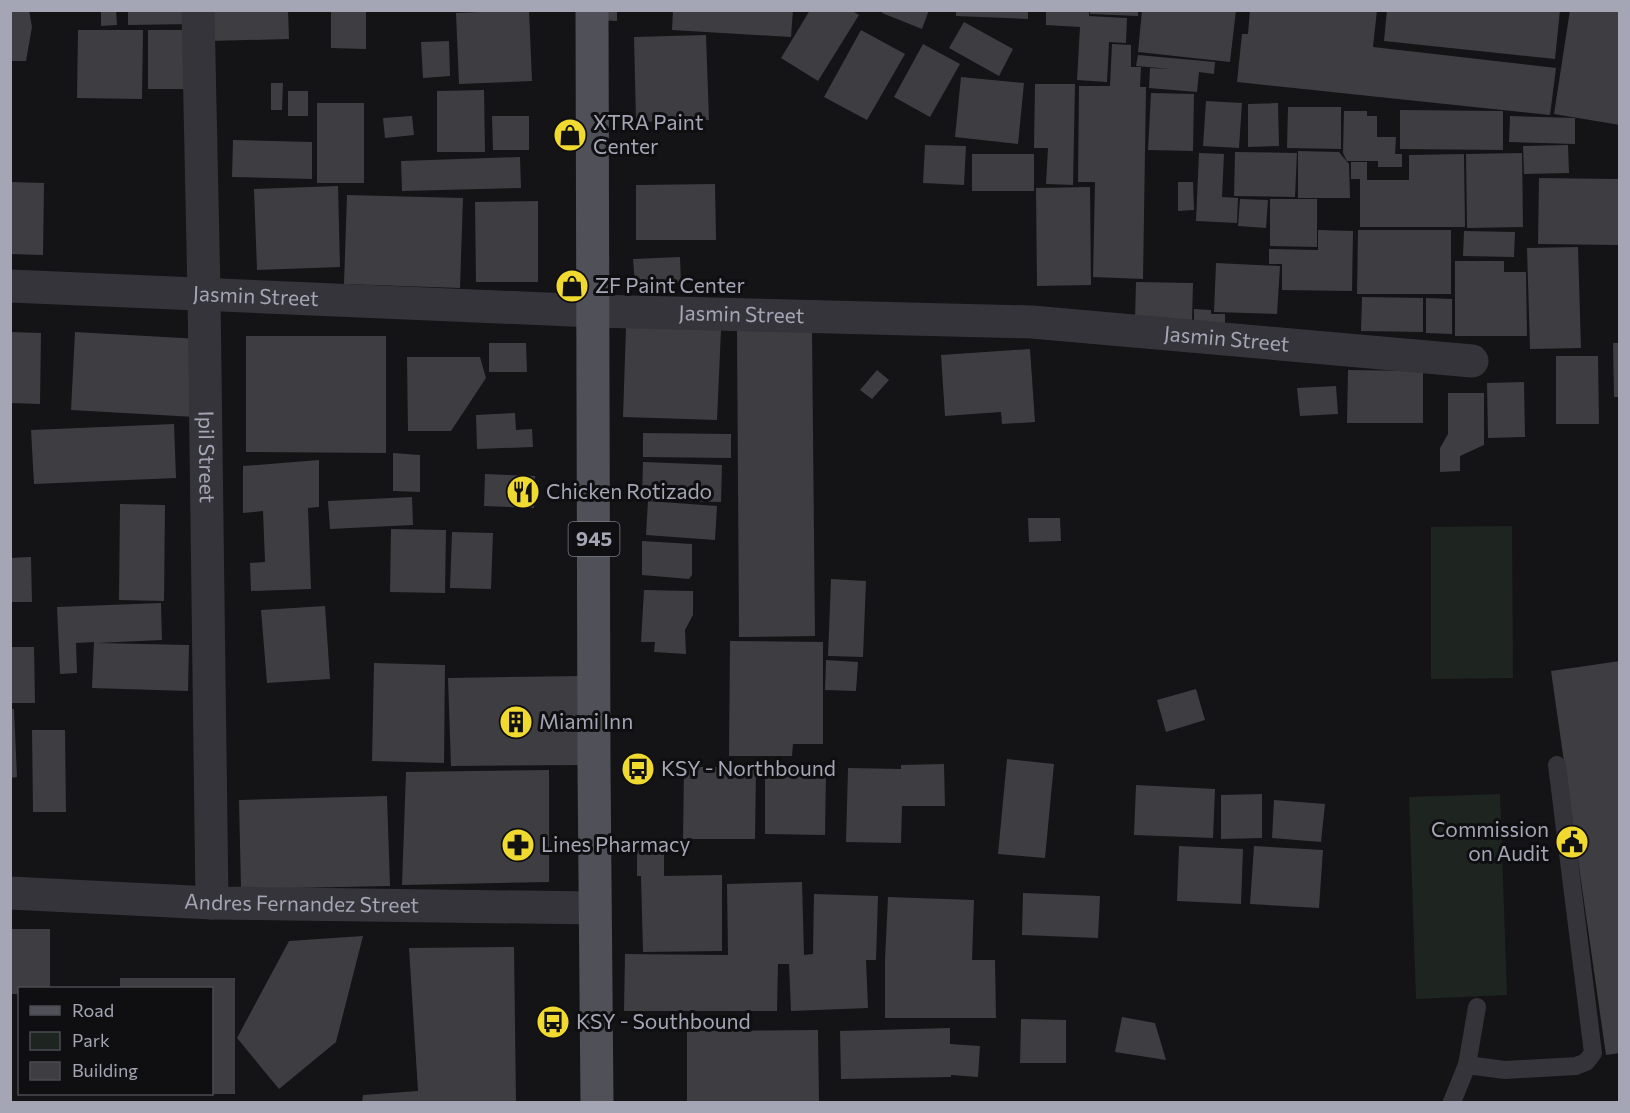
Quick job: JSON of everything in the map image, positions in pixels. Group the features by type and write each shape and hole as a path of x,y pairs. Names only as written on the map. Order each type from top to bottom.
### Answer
{"main road":[{"name":"945","path":"592,10 597,1102"}],"street":[{"name":"Ipil Street","path":"198,10 212,903"},
{"name":"Jasmin Street","path":"10,286 593,311 1032,322 1472,361"},
{"name":"Andres Fernandez Street","path":"10,893 212,903 595,908"}],"lane":[{"path":"1467,1065 1505,1070 1576,1066 1586,1062 1593,1053 1557,765"},
{"path":"1452,1102 1467,1065 1477,1007"}],"green space":[{"path":"1512,526 1513,678 1431,679 1431,527"},
{"path":"1500,794 1507,995 1416,999 1409,797"}],"building":[{"path":"10,10 29,10 32,27 26,61 10,61"},
{"path":"101,10 116,10 117,25 101,26"},
{"path":"128,10 192,10 192,24 128,25"},
{"path":"209,10 288,10 289,39 209,41"},
{"path":"331,10 366,10 366,49 331,48"},
{"path":"529,10 532,81 459,84 456,13"},
{"path":"595,10 617,10 617,21 594,20"},
{"path":"673,10 793,10 791,37 672,30"},
{"path":"810,10 851,10 859,15 818,81 781,58"},
{"path":"883,10 929,10 922,29 882,13"},
{"path":"956,10 1028,10 1028,19 956,16"},
{"path":"1046,10 1089,10 1089,16 1127,18 1126,43 1109,42 1107,82 1077,80 1080,27 1046,25"},
{"path":"1090,10 1138,10 1138,16 1090,14"},
{"path":"1142,10 1236,10 1230,62 1138,52"},
{"path":"1250,10 1377,10 1373,47 1556,68 1550,115 1237,82 1242,34 1248,34"},
{"path":"1387,10 1560,10 1555,59 1384,41"},
{"path":"1570,10 1620,10 1620,125 1554,114"},
{"path":"964,22 1013,49 999,76 949,48"},
{"path":"78,30 143,30 142,99 77,98"},
{"path":"148,30 189,30 189,89 148,89"},
{"path":"861,30 905,54 867,120 824,97"},
{"path":"706,35 709,120 636,122 634,37"},
{"path":"449,41 450,76 423,78 421,42"},
{"path":"923,44 960,64 930,117 894,97"},
{"path":"1112,44 1131,45 1131,67 1141,67 1140,87 1146,87 1143,279 1093,277 1095,182 1078,182 1079,86 1110,86"},
{"path":"1138,55 1215,62 1214,74 1199,72 1197,92 1149,88 1150,68 1171,69 1136,66"},
{"path":"961,77 1024,83 1018,144 955,137"},
{"path":"271,83 283,83 282,110 271,110"},
{"path":"1035,84 1075,84 1073,185 1046,184 1048,148 1034,148"},
{"path":"484,90 485,152 437,152 437,91"},
{"path":"288,91 308,91 308,116 288,116"},
{"path":"1151,93 1194,94 1193,151 1148,150"},
{"path":"1206,101 1242,103 1239,148 1203,146"},
{"path":"317,103 364,103 364,183 317,183"},
{"path":"1278,103 1279,146 1248,147 1248,104"},
{"path":"1288,107 1341,107 1341,149 1287,148"},
{"path":"1400,110 1503,111 1503,150 1400,149"},
{"path":"1344,111 1367,111 1367,116 1377,116 1377,137 1396,137 1395,154 1402,154 1402,167 1378,167 1378,161 1347,161 1343,153"},
{"path":"412,116 414,135 385,138 383,118"},
{"path":"492,116 529,116 529,150 493,150"},
{"path":"1510,116 1575,118 1575,144 1509,142"},
{"path":"233,140 312,142 312,179 232,177"},
{"path":"925,145 966,146 964,185 923,183"},
{"path":"1568,145 1569,173 1524,174 1523,146"},
{"path":"1298,151 1339,152 1349,164 1350,198 1298,198"},
{"path":"1235,152 1297,153 1295,197 1234,196"},
{"path":"1199,153 1224,154 1222,197 1238,198 1237,223 1196,221"},
{"path":"1522,153 1523,227 1467,228 1466,154"},
{"path":"972,154 1034,154 1034,191 972,191"},
{"path":"1464,154 1465,227 1360,227 1360,179 1351,179 1351,162 1367,162 1367,180 1409,180 1409,155"},
{"path":"520,157 521,188 402,191 401,161"},
{"path":"1539,178 1620,179 1620,245 1538,244"},
{"path":"10,182 44,183 43,255 10,254"},
{"path":"1178,182 1193,182 1194,210 1178,211"},
{"path":"715,184 716,240 636,240 636,185"},
{"path":"338,186 340,267 257,270 254,189"},
{"path":"1090,187 1091,285 1037,286 1036,188"},
{"path":"347,195 463,198 460,288 344,284"},
{"path":"1240,199 1268,200 1266,228 1238,226"},
{"path":"1270,199 1317,199 1317,247 1270,246"},
{"path":"538,201 538,282 476,282 475,202"},
{"path":"1318,230 1353,231 1352,291 1282,290 1282,264 1269,264 1269,249 1318,250"},
{"path":"1358,230 1451,230 1451,294 1357,294"},
{"path":"1464,231 1515,232 1514,257 1463,256"},
{"path":"1578,247 1581,348 1530,349 1527,248"},
{"path":"680,257 681,283 635,285 633,259"},
{"path":"1455,261 1504,261 1504,272 1526,272 1527,336 1455,336"},
{"path":"1216,263 1280,266 1277,314 1214,312"},
{"path":"1136,282 1193,283 1192,321 1135,320"},
{"path":"1362,297 1423,298 1423,332 1361,331"},
{"path":"1426,298 1452,299 1452,334 1426,333"},
{"path":"1194,309 1211,310 1211,314 1225,314 1225,323 1194,323"},
{"path":"626,327 721,330 717,420 623,417"},
{"path":"812,330 815,636 739,637 737,331"},
{"path":"10,332 41,333 40,404 10,403"},
{"path":"75,332 200,339 195,417 71,410"},
{"path":"246,336 386,336 386,453 246,452"},
{"path":"489,343 526,343 527,372 489,372"},
{"path":"1613,343 1620,343 1620,397 1614,397"},
{"path":"1030,349 1035,422 1002,424 1001,412 945,416 941,355"},
{"path":"1556,356 1598,356 1599,424 1556,424"},
{"path":"407,357 480,357 486,378 451,431 408,431"},
{"path":"877,370 889,380 872,399 860,390"},
{"path":"1348,370 1423,371 1423,423 1347,423"},
{"path":"1524,382 1525,437 1488,438 1487,383"},
{"path":"1336,386 1338,414 1300,416 1297,388"},
{"path":"1448,393 1484,393 1484,445 1460,456 1460,471 1440,472 1440,448 1448,434"},
{"path":"515,413 516,430 532,429 533,447 477,449 476,415"},
{"path":"174,424 176,478 34,484 31,430"},
{"path":"643,433 731,434 731,458 643,457"},
{"path":"393,453 420,455 420,492 393,491"},
{"path":"319,460 319,507 308,508 311,589 251,591 250,563 265,562 263,511 243,513 243,466"},
{"path":"643,462 722,465 721,502 642,500"},
{"path":"485,474 535,476 534,508 484,506"},
{"path":"412,497 413,525 330,529 328,501"},
{"path":"648,501 717,506 715,540 646,535"},
{"path":"120,504 165,505 164,601 119,600"},
{"path":"1028,518 1060,518 1061,541 1029,542"},
{"path":"391,529 446,530 445,593 390,592"},
{"path":"452,532 493,533 491,589 450,588"},
{"path":"642,541 692,544 692,575 689,579 642,575"},
{"path":"31,557 32,602 10,602 10,558"},
{"path":"831,579 866,581 863,657 828,656"},
{"path":"644,590 693,591 693,615 685,630 686,654 654,652 655,642 641,642"},
{"path":"161,603 162,640 97,643 189,645 188,691 92,688 94,642 76,643 77,673 60,674 57,607"},
{"path":"325,606 330,679 267,683 261,610"},
{"path":"730,641 823,642 823,744 793,744 792,756 729,756"},
{"path":"10,647 34,647 35,703 10,703"},
{"path":"826,660 858,662 856,691 825,690"},
{"path":"1620,661 1620,1053 1606,1055 1551,671"},
{"path":"374,663 445,665 444,763 372,761"},
{"name":"Miami Inn","path":"583,676 584,765 451,766 448,678"},
{"path":"1196,689 1205,720 1166,732 1157,700"},
{"path":"10,709 14,709 17,777 10,778"},
{"path":"32,730 65,730 66,812 33,812"},
{"path":"1007,759 1054,764 1045,858 998,854"},
{"path":"944,764 945,806 902,806 901,843 846,842 848,768 901,769 901,765"},
{"path":"684,767 756,767 755,839 683,839"},
{"path":"765,769 826,770 825,835 765,834"},
{"path":"549,770 549,882 402,885 406,772"},
{"path":"1136,785 1215,789 1213,838 1134,835"},
{"path":"1262,794 1262,838 1221,839 1221,795"},
{"path":"387,796 390,886 241,889 239,800"},
{"path":"1274,800 1325,804 1321,842 1272,838"},
{"path":"1179,846 1243,849 1241,904 1177,901"},
{"path":"1254,846 1323,850 1319,908 1250,904"},
{"path":"637,850 664,850 664,876 722,875 722,951 643,952 641,876 637,876"},
{"path":"802,882 804,955 813,954 814,894 878,896 876,960 866,960 868,1008 791,1011 789,964 778,964 777,1011 624,1011 625,954 728,955 727,884"},
{"path":"1023,893 1100,896 1098,938 1022,935"},
{"path":"888,897 974,900 972,960 995,960 996,1018 885,1018"},
{"path":"10,929 50,929 50,987 18,987 18,994 10,994"},
{"path":"363,936 336,1042 279,1089 237,1038 289,941"},
{"path":"514,947 516,1102 362,1102 363,1095 418,1091 409,948"},
{"path":"120,978 235,978 235,1094 213,1094 213,987 120,987"},
{"path":"1122,1017 1155,1023 1166,1060 1115,1052"},
{"path":"1021,1019 1066,1020 1066,1063 1020,1063"},
{"path":"950,1028 950,1044 980,1046 978,1077 951,1075 951,1077 841,1079 840,1031"},
{"path":"818,1030 819,1102 687,1102 687,1031"}],"place":[{"name":"XTRA Paint Center","path":"570,135"},
{"name":"ZF Paint Center","path":"572,286"},
{"name":"Chicken Rotizado","path":"523,492"},
{"name":"Miami Inn","path":"516,722"},
{"name":"KSY - Northbound","path":"638,769"},
{"name":"Commission on Audit","path":"1572,842"},
{"name":"Lines Pharmacy","path":"518,845"},
{"name":"KSY - Southbound","path":"553,1022"}]}
